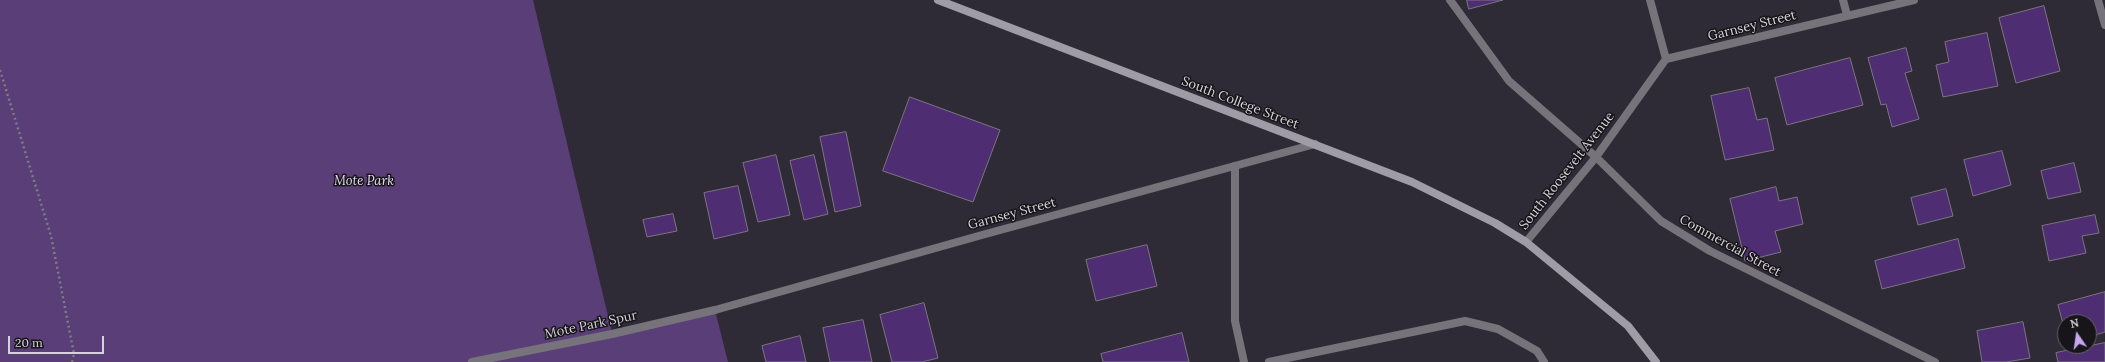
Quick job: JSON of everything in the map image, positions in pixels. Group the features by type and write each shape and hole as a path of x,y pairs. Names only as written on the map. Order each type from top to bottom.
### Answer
{"street":[{"name":"South College Street","path":"938,0 1412,182 1495,223 1526,242"},
{"name":"Commercial Street","path":"1450,0 1509,81 1596,157 1661,221 1710,251 1935,362"},
{"path":"1650,0 1666,59"},
{"path":"1843,0 1847,15"},
{"name":"Garnsey Street","path":"1666,59 1914,0"},
{"path":"2098,0 2105,25"},
{"name":"South Roosevelt Avenue","path":"1656,362 1628,326 1526,242 1596,157 1666,59"},
{"name":"Garnsey Street","path":"715,310 989,232 1315,144"},
{"path":"1235,166 1235,321 1244,362"},
{"name":"Mote Park Spur","path":"472,362 612,334 715,310"},
{"path":"1269,362 1465,321 1498,329 1537,351 1544,362"}],"path":[{"path":"0,70 51,236 74,354 72,362"}],"green space":[{"name":"Mote Park","path":"0,0 533,0 612,333 715,310 728,362 0,362"}],"building":[{"path":"1467,0 1503,0 1469,9"},
{"path":"2044,6 2060,71 2016,83 1999,18"},
{"path":"1987,33 1998,86 1943,97 1936,65 1949,62 1945,42"},
{"path":"1906,48 1912,71 1905,73 1919,119 1892,127 1886,104 1881,105 1868,58"},
{"path":"1850,58 1863,105 1787,125 1775,78"},
{"path":"1749,88 1757,120 1767,118 1774,150 1725,160 1711,96"},
{"path":"910,97 1000,130 973,202 883,171"},
{"path":"846,132 861,206 835,212 820,137"},
{"path":"2002,151 2011,185 1973,196 1964,160"},
{"path":"776,155 790,215 758,222 743,163"},
{"path":"814,155 828,214 804,220 790,161"},
{"path":"2074,163 2081,192 2048,199 2041,171"},
{"path":"738,186 748,231 714,239 704,193"},
{"path":"1776,187 1779,201 1797,197 1803,224 1775,231 1781,252 1745,261 1730,199"},
{"path":"1946,189 1953,216 1918,225 1911,198"},
{"path":"673,214 677,231 647,237 643,220"},
{"path":"2095,215 2099,233 2082,236 2086,253 2049,261 2042,226"},
{"path":"1958,239 1965,268 1882,289 1875,261"},
{"path":"1147,245 1157,286 1096,301 1086,260"},
{"path":"2105,292 2105,332 2097,334 2097,314 2060,314 2058,305"},
{"path":"924,303 938,358 922,362 892,362 880,315"},
{"path":"863,320 872,362 830,362 823,328"},
{"path":"2023,322 2030,358 2006,362 1982,362 1977,331"},
{"path":"1182,333 1189,362 1103,362 1101,354"},
{"path":"800,336 806,362 766,362 762,346"},
{"path":"2105,343 2105,362 2058,362 2056,353 2097,354 2097,345"}]}
